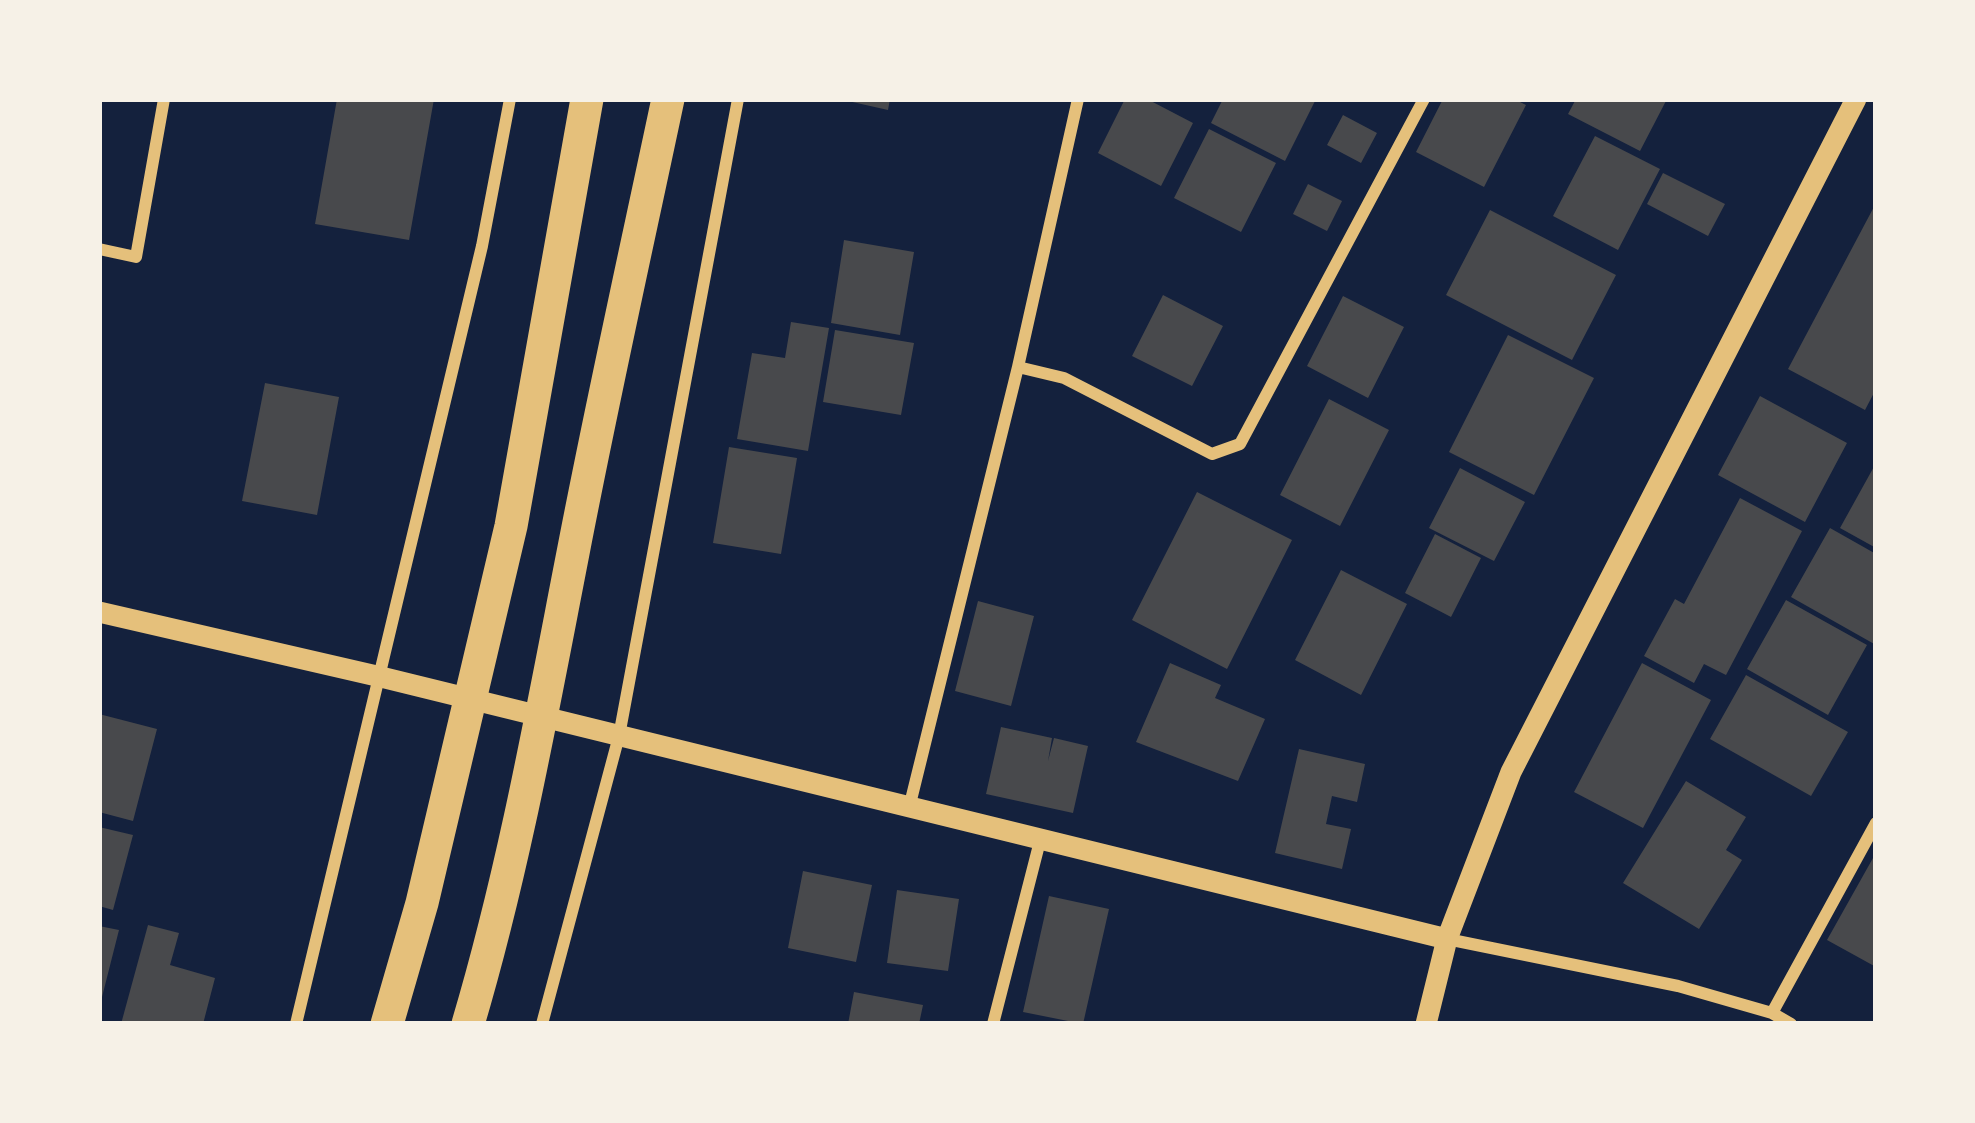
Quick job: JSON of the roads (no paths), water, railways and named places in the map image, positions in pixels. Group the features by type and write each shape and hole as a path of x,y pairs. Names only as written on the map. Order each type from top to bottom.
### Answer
{"highway":[{"path":"387,1024 422,903 511,526 587,99"},
{"path":"469,1024 496,929 543,717 668,99"}],"street":[{"path":"99,249 136,257 164,99"},
{"path":"296,1024 482,246 510,99"},
{"path":"542,1024 619,736 738,99"},
{"path":"909,809 1018,367 1078,99"},
{"path":"1018,367 1064,378 1212,454 1240,444 1424,99"},
{"path":"1426,1024 1447,940 1510,772 1856,99"},
{"path":"99,612 1447,940 1678,986 1772,1013 1791,1024"},
{"path":"1772,1013 1876,823"},
{"path":"993,1024 1040,841"}]}
